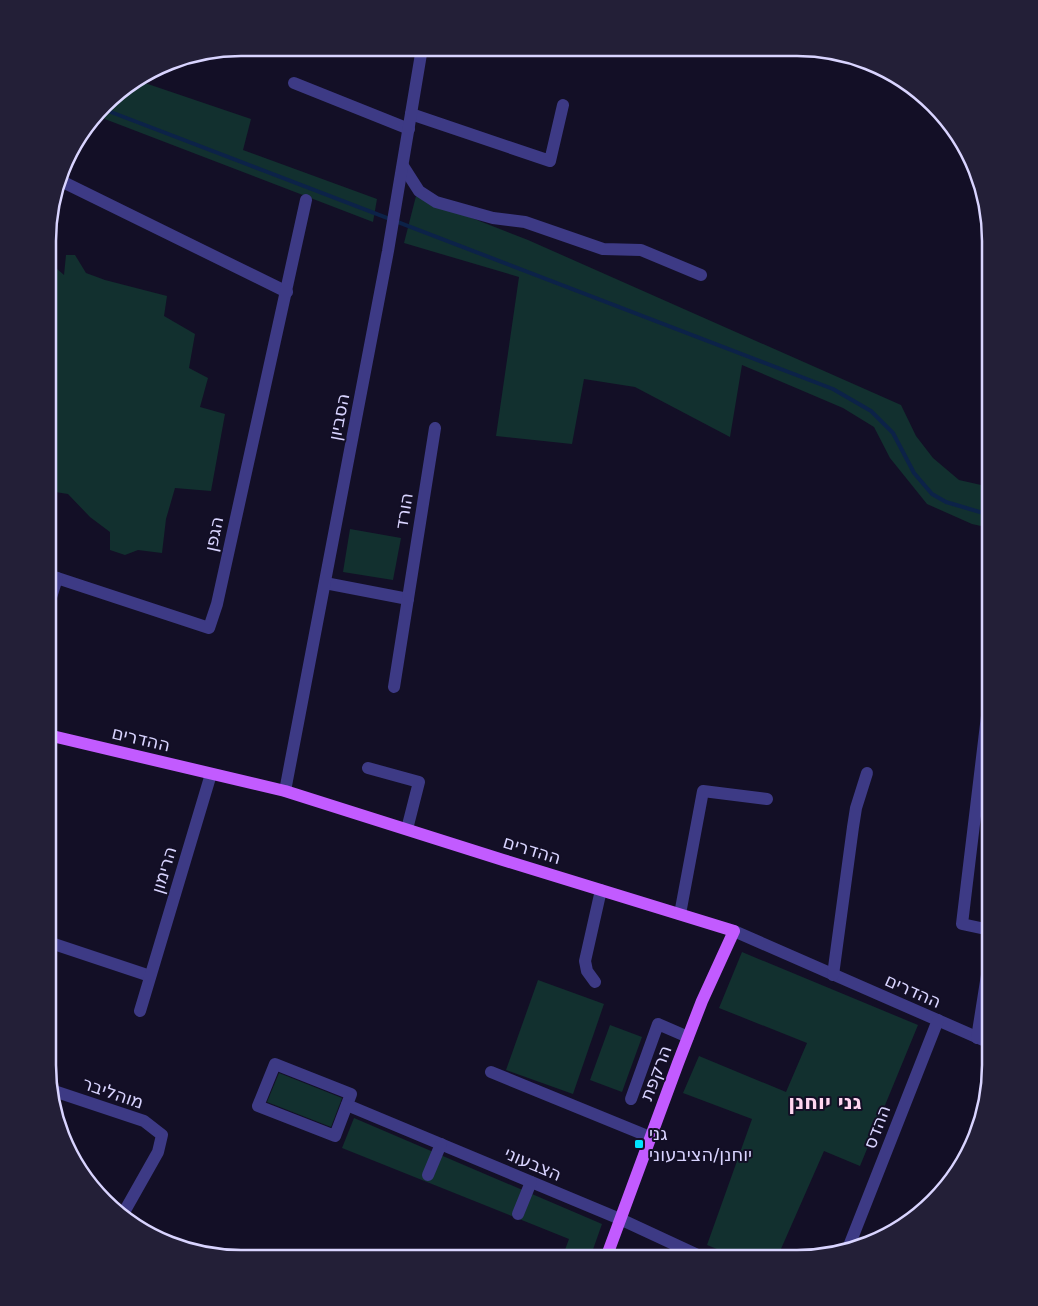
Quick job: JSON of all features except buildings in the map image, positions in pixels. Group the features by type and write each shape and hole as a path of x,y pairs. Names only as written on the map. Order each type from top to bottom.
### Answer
{"main road":[{"name":"ההדרים","path":"56,737 285,791 734,930"},
{"name":"הרקפת","path":"609,1250 688,1037 734,930"}],"street":[{"name":"הסביון","path":"285,791 391,235 421,56"},
{"path":"294,83 409,129"},
{"path":"411,114 550,161 563,105"},
{"path":"403,166 419,191 436,202 493,218 526,222 603,249 641,250 701,276"},
{"path":"66,183 287,292"},
{"name":"הגפן","path":"56,577 209,628 217,604 306,200"},
{"name":"הורד","path":"394,687 435,428"},
{"path":"325,583 408,599"},
{"path":"982,758 962,924 982,928"},
{"path":"368,768 419,782 406,829"},
{"path":"834,975 856,808 867,773"},
{"name":"הרימון","path":"140,1010 211,774"},
{"path":"680,914 703,791 767,799"},
{"path":"595,982 587,970 585,961 601,890"},
{"name":"ההדרים","path":"734,930 982,1040"},
{"path":"56,945 150,976"},
{"path":"977,1038 982,1006"},
{"name":"ההדס","path":"851,1241 938,1020"},
{"path":"631,1099 658,1024 688,1037"},
{"path":"275,1064 351,1094 347,1105 335,1136 258,1106 275,1064"},
{"path":"491,1072 650,1137"},
{"name":"מוהליבר","path":"59,1093 144,1121 162,1135 158,1152 126,1209"},
{"name":"הצבעוני","path":"347,1105 620,1219 687,1250"},
{"path":"428,1175 441,1144"},
{"path":"518,1214 530,1182"}],"green space":[{"path":"145,83 251,119 243,150 377,199 373,222 103,118 119,102"},
{"path":"416,196 528,240 901,405 916,436 933,458 959,480 982,485 982,526 972,524 927,504 890,458 874,427 843,408 742,365 730,437 635,387 584,379 572,444 496,436 519,277 404,243"},
{"path":"66,255 75,255 86,273 105,280 167,296 164,316 195,334 189,368 208,378 200,407 225,414 211,491 175,488 166,519 162,553 138,550 125,555 110,550 110,532 90,517 68,494 56,492 56,268 64,275"},
{"path":"350,529 401,538 393,580 343,572"},
{"path":"742,952 918,1025 860,1166 824,1151 781,1250 719,1250 707,1245 752,1119 683,1093 699,1056 786,1092 807,1043 719,1008"},
{"path":"538,980 604,1004 573,1094 506,1070"},
{"path":"610,1025 642,1037 622,1092 590,1080"},
{"path":"279,1073 342,1098 331,1127 267,1102"},
{"path":"354,1118 602,1224 593,1250 565,1250 569,1239 342,1148"}],"waterway":[{"path":"109,111 833,389 871,411 893,433 914,473 932,494 946,502 982,513"}],"place":[{"name":"גני יוחנן/הציבעוני","path":"639,1144"}],"district":[{"name":"גני יוחנן","path":"825,1102"}]}
